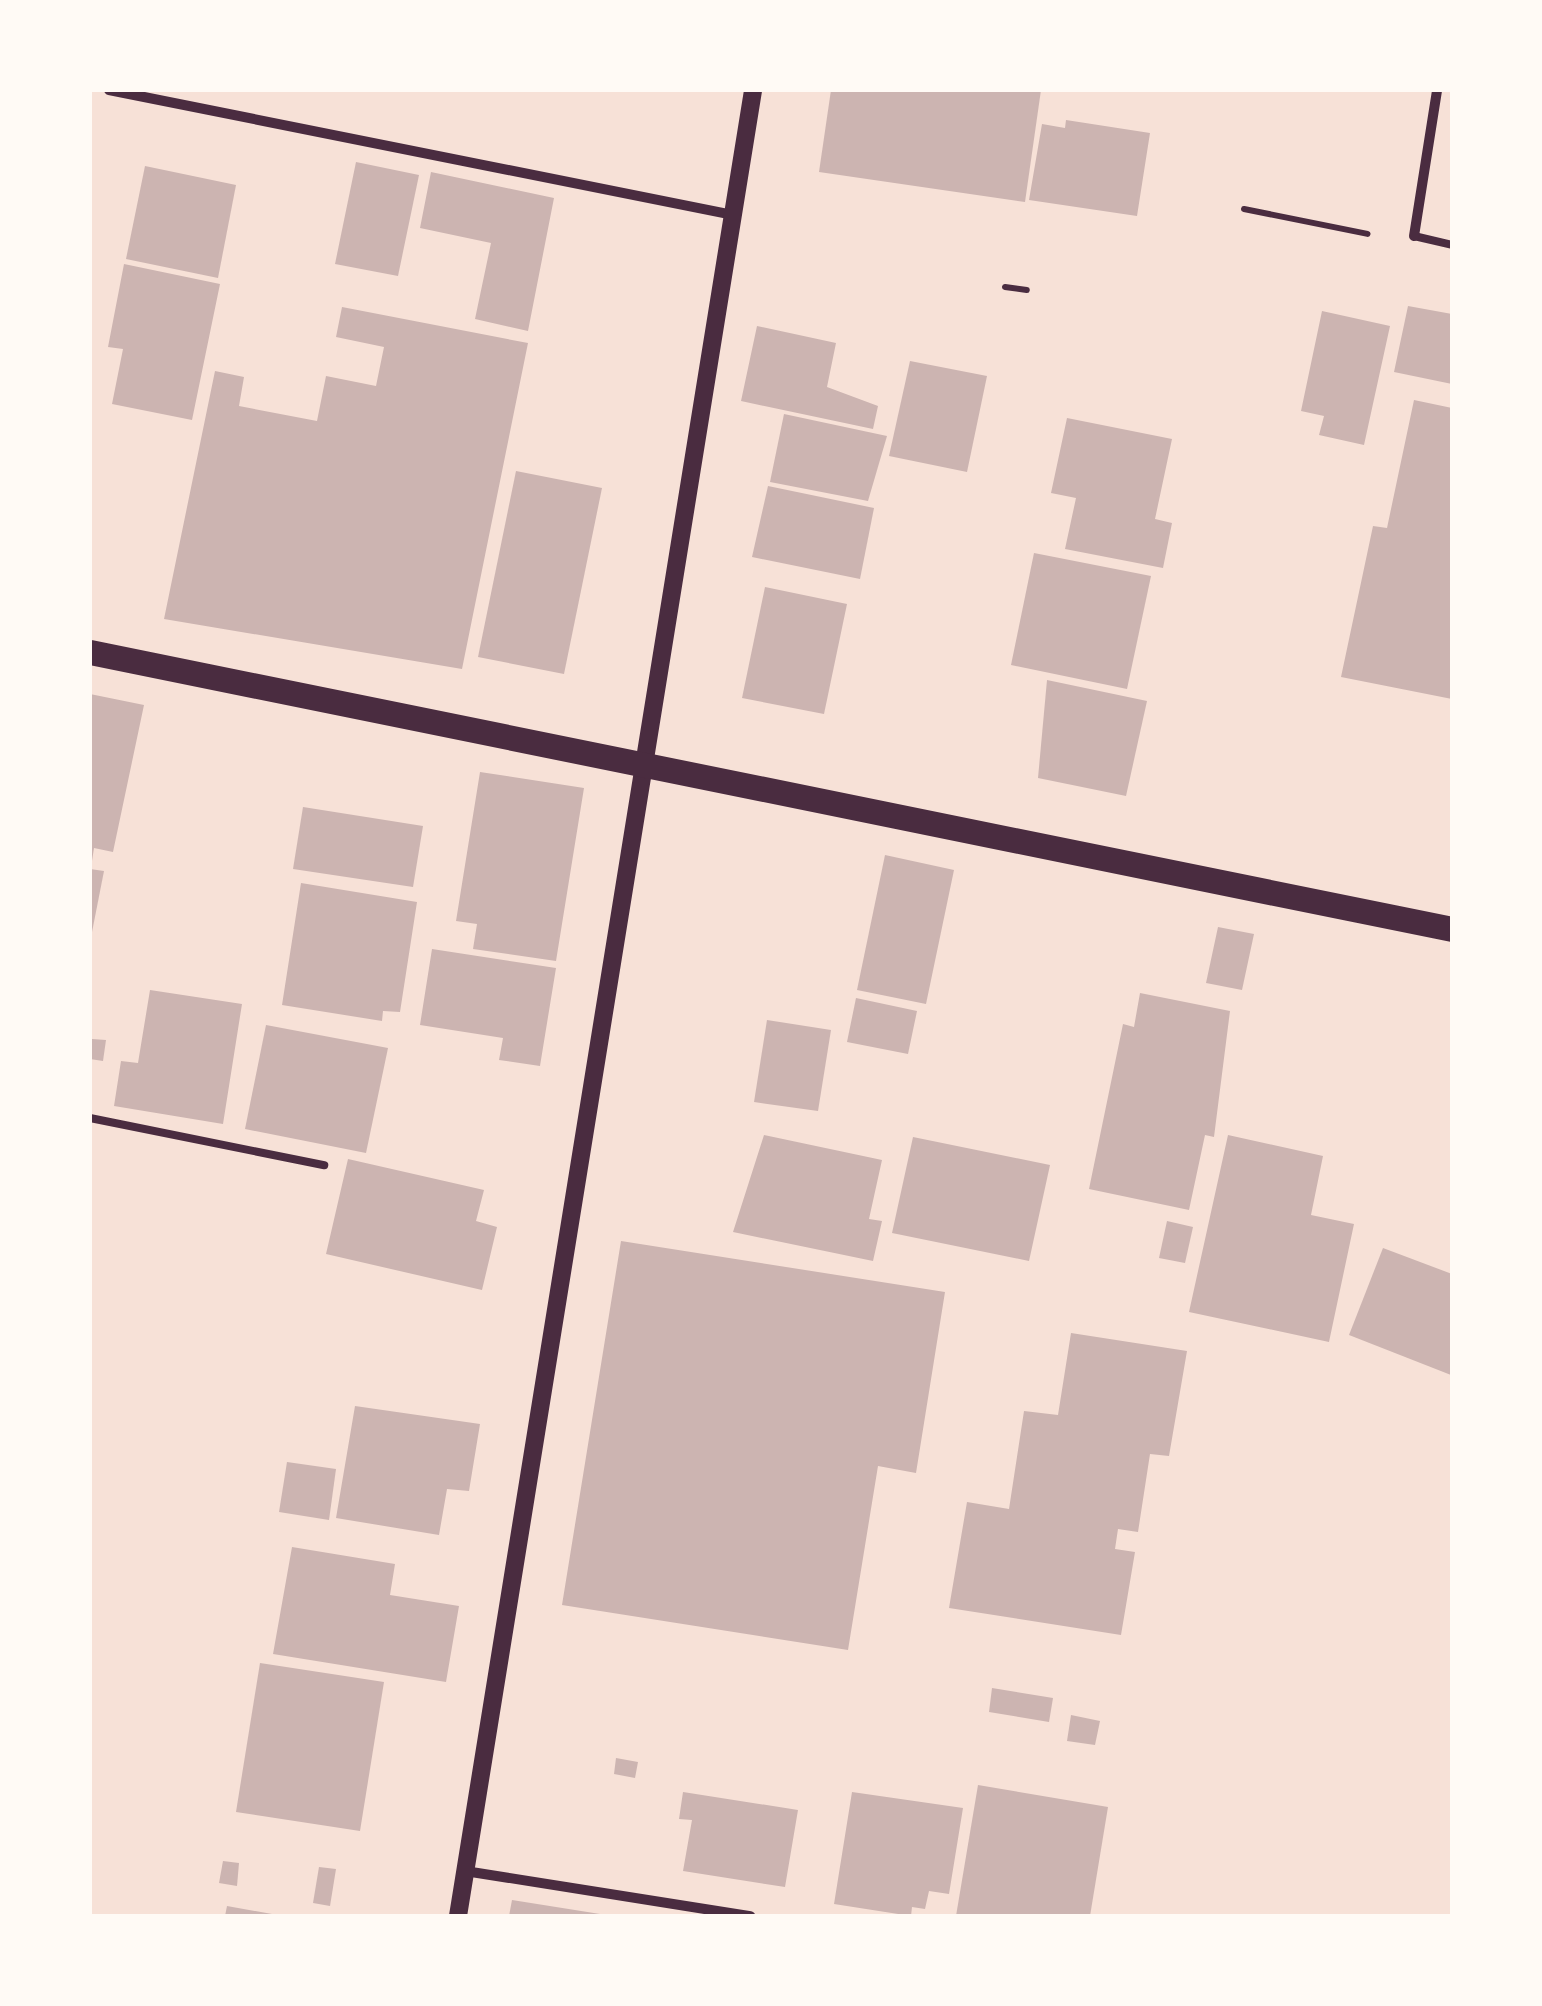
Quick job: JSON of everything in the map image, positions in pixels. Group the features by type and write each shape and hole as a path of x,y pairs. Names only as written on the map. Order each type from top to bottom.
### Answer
{"main road":[{"path":"90,652 1452,928"}],"street":[{"path":"109,90 733,215"},
{"path":"458,1916 753,90"},
{"path":"1414,236 1437,90"},
{"path":"465,1871 750,1916"}],"lane":[{"path":"1414,236 1452,244"},
{"path":"90,1118 324,1165"}],"path":[{"path":"1244,209 1414,236"},
{"path":"1005,287 1027,290"}],"building":[{"path":"831,90 1041,90 1025,202 819,172"},
{"path":"1066,120 1150,133 1137,216 1029,200 1042,124 1065,128"},
{"path":"356,162 419,175 398,276 335,264"},
{"path":"145,166 236,185 218,278 126,259"},
{"path":"431,172 554,198 528,331 475,319 491,243 420,228"},
{"path":"124,264 220,284 192,420 112,404 123,349 108,347"},
{"path":"1408,306 1452,314 1452,384 1394,372"},
{"path":"342,307 528,343 462,669 164,619 215,371 244,377 239,406 317,421 326,376 376,386 384,347 336,337"},
{"path":"1322,311 1390,326 1364,445 1319,435 1324,416 1301,411"},
{"path":"757,326 836,343 827,387 878,406 873,429 741,401"},
{"path":"910,361 987,376 967,472 889,456"},
{"path":"1414,400 1452,408 1452,699 1341,677 1373,526 1387,528"},
{"path":"784,414 887,436 868,501 770,482"},
{"path":"1067,418 1172,439 1155,519 1172,523 1163,568 1065,549 1076,498 1051,493"},
{"path":"516,471 602,488 564,674 478,657"},
{"path":"768,486 874,508 860,579 752,557"},
{"path":"1034,553 1151,576 1127,689 1011,665"},
{"path":"765,587 847,604 824,714 742,698"},
{"path":"1047,680 1147,701 1126,796 1038,778"},
{"path":"90,694 144,705 113,852 94,848 92,861"},
{"path":"480,772 584,788 556,961 473,949 477,924 456,921"},
{"path":"303,807 423,826 413,887 293,869"},
{"path":"885,855 954,870 926,1004 857,990"},
{"path":"90,869 104,871 92,932 90,931"},
{"path":"301,883 417,902 400,1012 383,1011 382,1021 282,1005"},
{"path":"1218,927 1254,934 1242,990 1206,983"},
{"path":"432,949 556,968 540,1066 499,1060 503,1038 420,1025"},
{"path":"150,990 242,1004 223,1124 114,1106 121,1061 138,1063"},
{"path":"1140,993 1230,1011 1214,1137 1205,1135 1189,1210 1089,1189 1123,1024 1134,1027"},
{"path":"856,998 917,1011 908,1054 847,1042"},
{"path":"767,1020 831,1030 818,1111 754,1102"},
{"path":"266,1025 388,1048 366,1153 245,1129"},
{"path":"92,1039 106,1040 103,1061 90,1059"},
{"path":"764,1135 882,1160 869,1219 882,1221 873,1261 733,1232"},
{"path":"1228,1135 1323,1156 1311,1215 1354,1224 1329,1342 1189,1312"},
{"path":"913,1137 1050,1165 1029,1261 892,1233"},
{"path":"348,1159 484,1190 476,1221 497,1227 482,1290 326,1254"},
{"path":"1167,1221 1193,1227 1185,1263 1159,1258"},
{"path":"621,1241 945,1292 916,1473 878,1466 848,1650 562,1605"},
{"path":"1383,1248 1452,1274 1451,1375 1349,1335"},
{"path":"1071,1333 1187,1351 1169,1456 1150,1454 1138,1532 1118,1529 1115,1549 1135,1552 1121,1635 949,1608 967,1502 1009,1509 1024,1411 1058,1415"},
{"path":"355,1406 480,1424 469,1491 447,1489 439,1535 336,1518"},
{"path":"287,1462 336,1469 329,1520 279,1512"},
{"path":"292,1547 395,1564 390,1595 459,1606 446,1682 273,1654"},
{"path":"260,1663 384,1682 360,1831 236,1812"},
{"path":"992,1688 1053,1698 1049,1722 989,1712"},
{"path":"1071,1715 1100,1721 1095,1745 1067,1741"},
{"path":"616,1758 638,1762 635,1778 614,1774"},
{"path":"978,1785 1108,1807 1090,1916 956,1916"},
{"path":"683,1792 798,1810 785,1887 683,1871 692,1820 679,1819"},
{"path":"852,1792 963,1808 949,1894 929,1891 925,1909 912,1907 911,1916 834,1904"},
{"path":"223,1861 239,1863 237,1886 219,1883"},
{"path":"319,1867 336,1869 330,1906 313,1903"},
{"path":"512,1900 600,1914 600,1916 509,1916"},
{"path":"227,1906 272,1914 272,1916 225,1916"}]}
